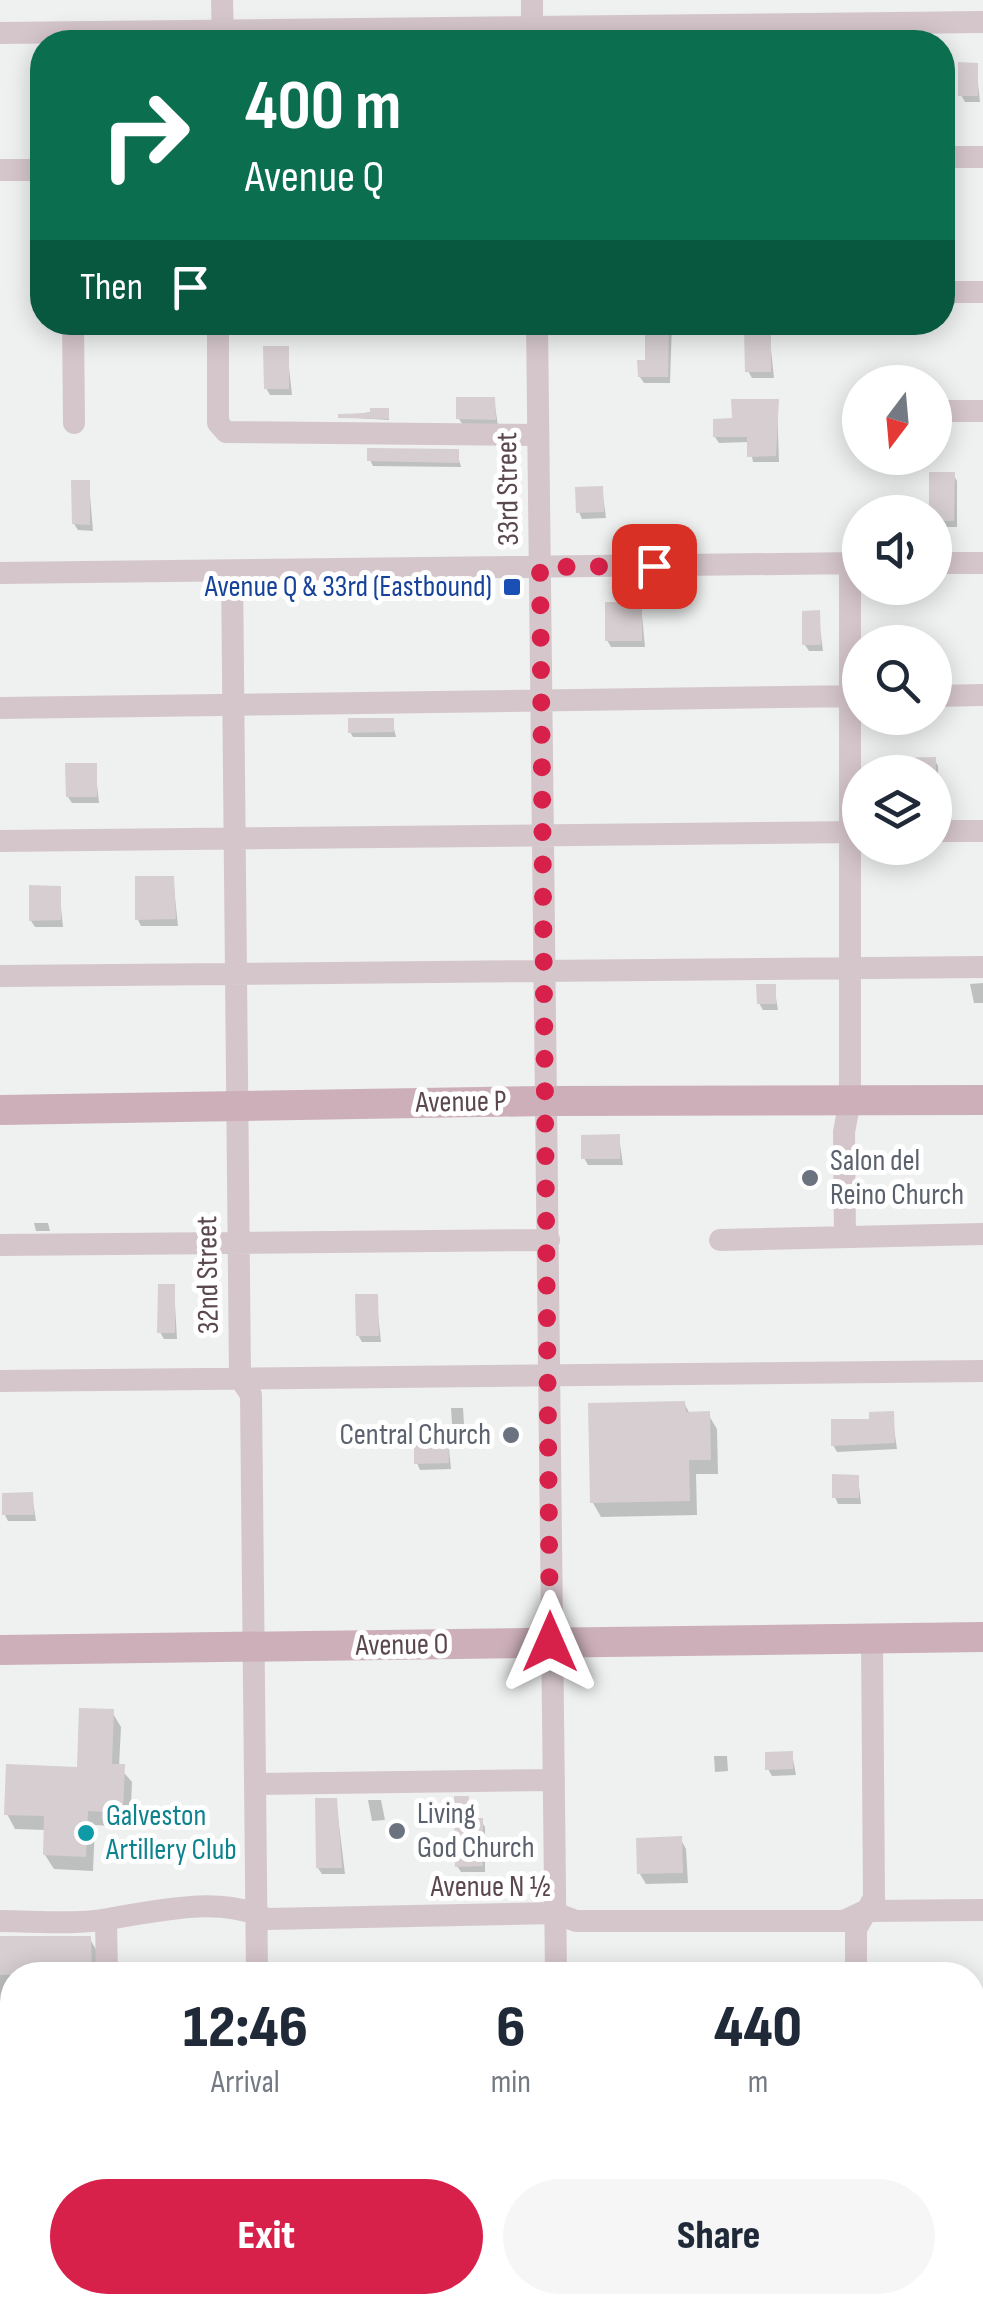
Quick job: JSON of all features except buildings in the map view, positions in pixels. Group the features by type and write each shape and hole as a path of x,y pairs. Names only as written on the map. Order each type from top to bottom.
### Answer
{"main road":[{"name":"Avenue P","path":"0,1110 546,1100 983,1100"},
{"name":"Avenue O","path":"0,1650 983,1637"}],"street":[{"path":"222,0 223,30"},
{"path":"532,0 532,30"},
{"path":"841,0 841,24"},
{"path":"672,30 983,22"},
{"path":"0,33 30,34"},
{"path":"955,157 983,156"},
{"path":"0,170 30,170"},
{"path":"955,292 983,292"},
{"path":"74,335 74,423"},
{"path":"218,335 218,423 226,432 538,435"},
{"name":"33rd Street","path":"537,335 556,1962"},
{"path":"952,412 983,411"},
{"path":"952,563 983,562"},
{"path":"0,573 842,563"},
{"name":"32nd Street","path":"232,571 234,1106 240,1378 250,1394 258,1962"},
{"path":"952,696 983,695"},
{"path":"0,708 842,696"},
{"path":"952,831 983,830"},
{"path":"0,841 842,832"},
{"path":"845,1237 844,1132 850,1100 854,865"},
{"path":"0,976 983,968"},
{"path":"720,1240 983,1234"},
{"path":"0,1245 548,1240"},
{"path":"0,1381 983,1371"},
{"path":"856,1962 856,1929 874,1898 872,1640"},
{"path":"256,1784 554,1780"},
{"name":"Avenue N ½","path":"0,1922 106,1920 145,1910 242,1909 272,1919 555,1913 576,1921 844,1921 865,1911 983,1910"},
{"path":"106,1920 107,1962"}],"place":[{"name":"Avenue Q & 33rd (Eastbound)","path":"512,587"},
{"name":"Salon del Reino Church","path":"810,1178"},
{"name":"Central Church","path":"511,1435"},
{"name":"Living God Church","path":"397,1831"},
{"name":"Galveston Artillery Club","path":"86,1833"}],"route":[{"path":"550,1642 540,567 654,566"}]}
